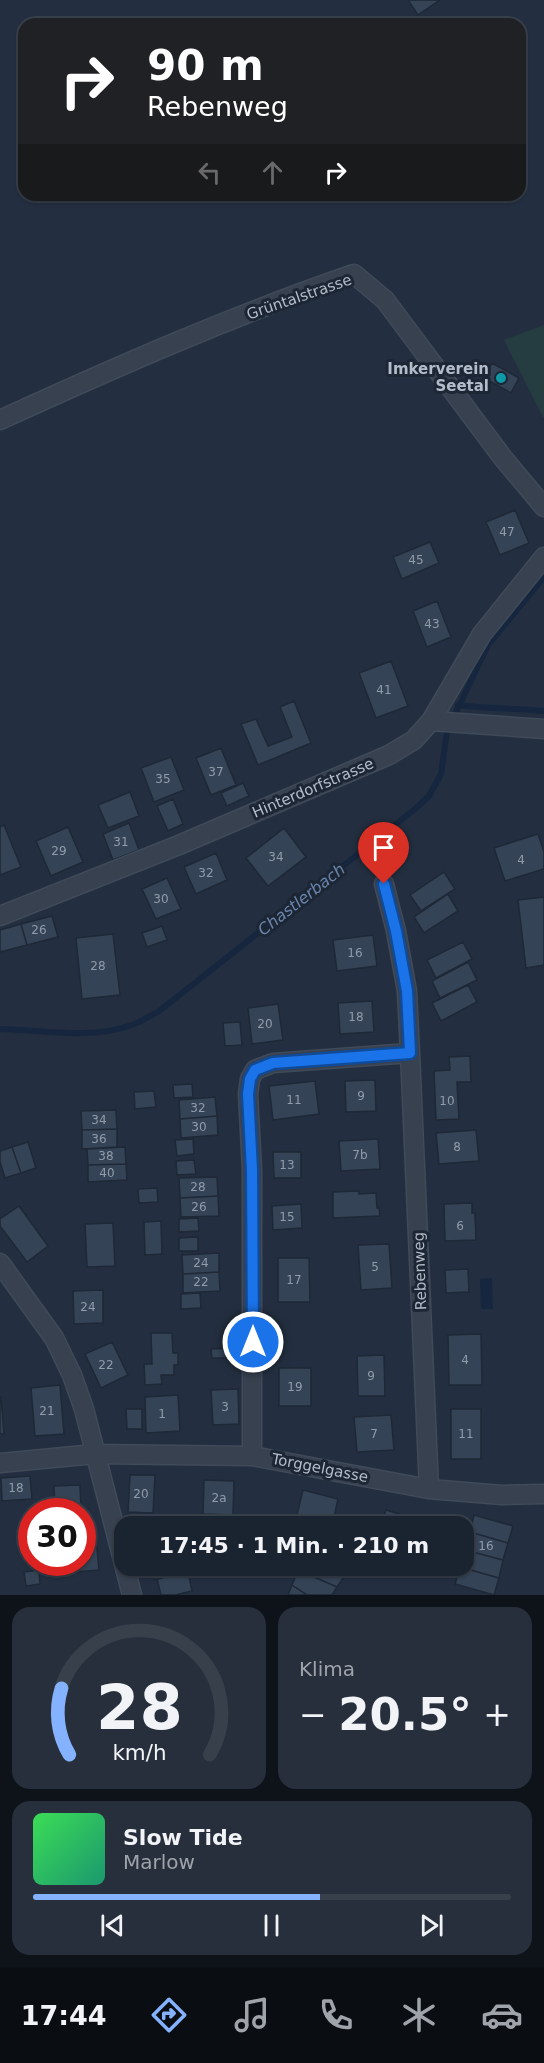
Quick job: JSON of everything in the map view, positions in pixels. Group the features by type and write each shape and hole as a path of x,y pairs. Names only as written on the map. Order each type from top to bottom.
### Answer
{"street":[{"name":"Grüntalstrasse","path":"0,420 189,337 354,274 385,300 503,458 544,507"},
{"name":"Hinterdorfstrasse","path":"0,916 179,845 389,755 444,722 482,634 544,556"},
{"path":"444,722 544,729"},
{"name":"Rebenweg","path":"384,884 396,931 407,991 429,1489"},
{"path":"252,1456 252,1170 248,1094 250,1079 255,1070 273,1063 410,1053"},
{"path":"0,1263 60,1348 72,1375 84,1409 132,1595"},
{"name":"Torggelgasse","path":"0,1462 95,1454 252,1456 429,1489 502,1495 544,1494"}],"green space":[{"path":"544,325 544,417 543,417 504,340"}],"water":[{"path":"492,1278 493,1309 481,1309 480,1279"}],"building":[{"path":"408,0 440,0 418,15"},
{"name":"Imkerverein Seetal","path":"492,363 519,378 511,393 484,378"},
{"path":"515,510 529,543 500,555 486,522"},
{"path":"430,542 439,563 402,579 393,557"},
{"path":"437,601 451,637 427,647 413,611"},
{"path":"391,661 408,706 376,718 359,673"},
{"path":"294,701 311,743 258,765 241,724 256,719 268,746 292,737 280,707"},
{"path":"221,748 236,785 211,795 196,758"},
{"path":"171,757 184,790 154,802 141,768"},
{"path":"243,783 249,796 227,806 221,793"},
{"path":"130,792 139,816 108,828 98,805"},
{"path":"173,799 183,824 168,831 157,806"},
{"path":"129,823 139,850 113,860 103,834"},
{"path":"4,825 21,867 0,875 0,827"},
{"path":"68,827 83,862 51,876 36,841"},
{"path":"284,828 306,857 268,886 246,858"},
{"path":"538,834 544,852 544,869 505,881 494,848"},
{"path":"216,853 227,880 196,894 184,867"},
{"path":"444,872 455,889 421,911 410,895"},
{"path":"167,878 181,909 156,919 142,889"},
{"path":"448,894 458,911 424,933 414,917"},
{"path":"544,897 544,965 526,968 518,900"},
{"path":"52,916 58,937 27,945 21,924"},
{"path":"21,924 27,945 0,952 0,930"},
{"path":"162,926 167,940 147,947 142,933"},
{"path":"113,934 120,995 82,999 76,938"},
{"path":"373,935 377,966 337,971 333,940"},
{"path":"463,942 472,959 436,978 427,960"},
{"path":"468,962 477,980 440,998 432,981"},
{"path":"468,985 477,1002 441,1021 432,1003"},
{"path":"372,1001 374,1032 340,1034 338,1003"},
{"path":"278,1004 283,1040 252,1044 248,1008"},
{"path":"240,1022 242,1045 225,1046 223,1023"},
{"path":"470,1056 471,1082 457,1082 459,1119 436,1120 434,1071 450,1070 449,1057"},
{"path":"375,1080 376,1111 346,1112 345,1081"},
{"path":"315,1081 319,1114 273,1120 269,1086"},
{"path":"192,1084 193,1097 174,1098 173,1085"},
{"path":"154,1091 156,1107 135,1109 134,1092"},
{"path":"215,1097 217,1116 180,1119 179,1100"},
{"path":"116,1110 117,1129 82,1130 81,1111"},
{"path":"217,1116 218,1135 181,1138 180,1119"},
{"path":"117,1129 117,1147 82,1149 82,1130"},
{"path":"476,1130 479,1161 439,1164 436,1133"},
{"path":"193,1139 194,1154 177,1156 175,1140"},
{"path":"378,1139 380,1169 341,1171 339,1141"},
{"path":"28,1142 36,1168 21,1173 12,1147"},
{"path":"12,1147 21,1173 5,1178 0,1162 0,1151"},
{"path":"125,1147 126,1164 88,1165 87,1149"},
{"path":"273,1152 301,1152 301,1178 274,1178"},
{"path":"194,1160 196,1174 177,1175 176,1161"},
{"path":"126,1164 127,1180 88,1182 88,1165"},
{"path":"217,1177 218,1196 180,1198 179,1178"},
{"path":"157,1188 158,1202 139,1203 138,1189"},
{"path":"359,1191 359,1194 376,1193 380,1216 333,1218 333,1192"},
{"path":"218,1196 219,1216 181,1217 180,1198"},
{"path":"472,1203 472,1213 475,1213 476,1240 445,1241 444,1204"},
{"path":"301,1204 302,1228 273,1230 272,1206"},
{"path":"19,1206 48,1246 27,1262 0,1226 0,1219"},
{"path":"198,1218 199,1231 179,1232 179,1219"},
{"path":"161,1221 162,1254 145,1255 144,1222"},
{"path":"113,1223 115,1266 87,1267 85,1224"},
{"path":"198,1237 198,1251 179,1251 179,1238"},
{"path":"389,1244 392,1288 361,1290 358,1245"},
{"path":"219,1253 219,1272 183,1274 182,1255"},
{"path":"278,1258 309,1258 310,1302 278,1302"},
{"path":"468,1269 469,1292 446,1293 445,1270"},
{"path":"219,1272 220,1291 183,1293 183,1274"},
{"path":"103,1290 103,1323 74,1324 73,1291"},
{"path":"200,1293 201,1308 181,1309 181,1294"},
{"path":"151,1333 172,1333 173,1353 178,1353 178,1365 174,1365 174,1375 161,1375 162,1384 145,1385 144,1364 152,1364"},
{"path":"481,1334 482,1385 449,1385 448,1335"},
{"path":"112,1342 128,1375 101,1388 85,1354"},
{"path":"231,1348 231,1358 212,1358 211,1349"},
{"path":"384,1355 385,1396 358,1396 357,1356"},
{"path":"279,1368 311,1368 311,1406 279,1406"},
{"path":"60,1385 64,1434 35,1436 31,1388"},
{"path":"238,1389 239,1424 213,1425 211,1390"},
{"path":"178,1395 180,1431 146,1433 145,1397"},
{"path":"1,1397 4,1434 0,1434"},
{"path":"126,1409 142,1409 142,1429 127,1429"},
{"path":"451,1409 481,1409 481,1459 451,1459"},
{"path":"391,1415 394,1450 357,1452 354,1417"},
{"path":"130,1475 155,1475 153,1513 128,1512"},
{"path":"30,1476 32,1498 2,1501 1,1478"},
{"path":"204,1480 234,1481 233,1515 203,1514"},
{"path":"80,1485 81,1498 54,1498 54,1486"},
{"path":"303,1490 338,1499 334,1516 297,1516"},
{"path":"386,1510 405,1516 384,1516"},
{"path":"474,1516 513,1526 508,1543 474,1533"},
{"path":"474,1533 508,1543 503,1560 474,1552"},
{"path":"96,1538 99,1570 96,1570"},
{"path":"474,1552 503,1560 499,1578 474,1571"},
{"path":"474,1571 499,1578 494,1595 455,1584 457,1576 474,1576"},
{"path":"25,1576 39,1576 40,1584 26,1586"},
{"path":"154,1576 168,1576 155,1580"},
{"path":"189,1576 192,1591 161,1595 157,1579"},
{"path":"296,1576 312,1576 337,1587 332,1595 307,1595 292,1585"},
{"path":"312,1576 344,1576 337,1587"},
{"path":"292,1585 307,1595 288,1595"}],"waterway":[{"name":"Chastlerbach","path":"0,1029 83,1033 116,1030 142,1021 158,1012 415,809 429,796 441,774 447,731 488,645 544,577"},
{"path":"458,705 544,711"}],"place":[{"name":"Imkerverein Seetal","path":"501,378"}],"route":[{"path":"253,1342 252,1170 248,1094 250,1079 255,1070 273,1063 410,1053 407,991 396,931 384,884"}]}
